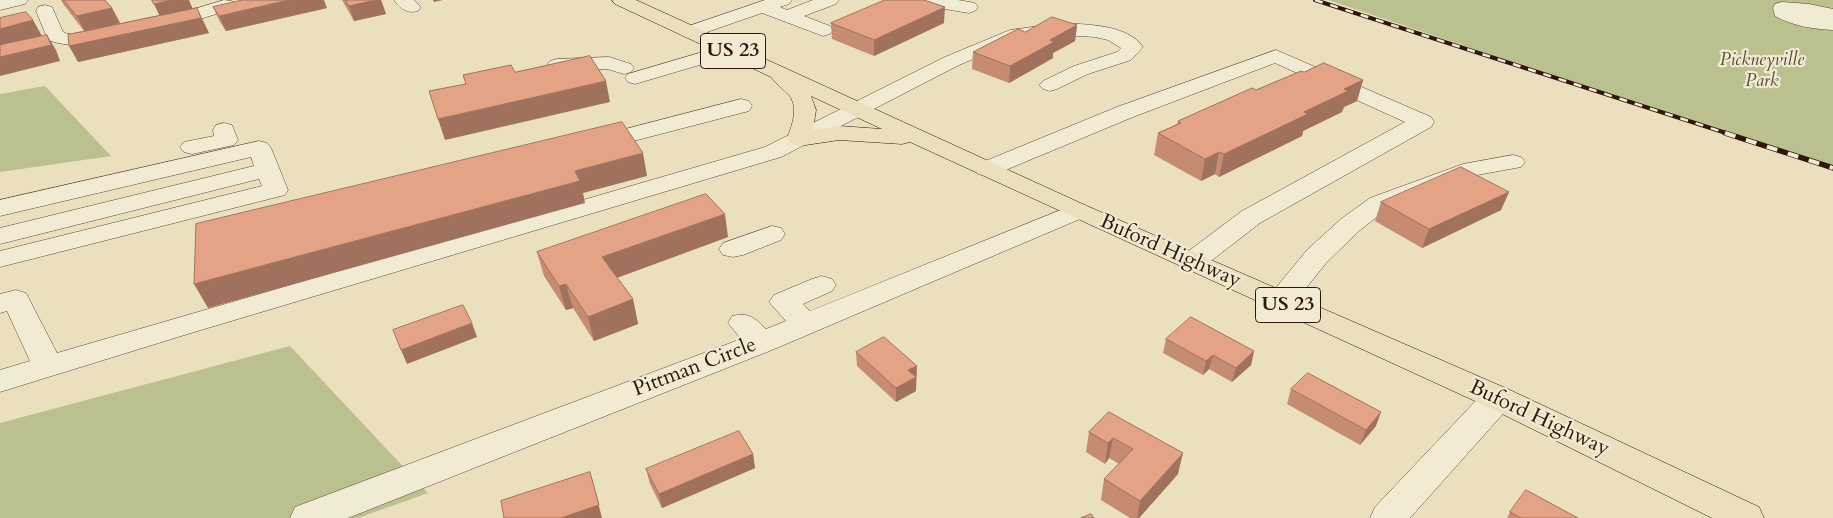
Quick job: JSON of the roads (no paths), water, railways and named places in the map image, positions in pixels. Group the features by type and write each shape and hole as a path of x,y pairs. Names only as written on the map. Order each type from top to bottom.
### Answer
{"main road":[{"name":"Buford Highway","path":"621,0 1078,211 1498,398 1746,518"},
{"path":"775,71 799,92 807,113 799,139 839,133 921,138"}],"street":[{"path":"0,5 20,0"},
{"path":"690,32 764,7 785,8 830,0"},
{"path":"920,0 969,7"},
{"path":"150,28 230,4"},
{"path":"785,8 823,30"},
{"path":"1833,15 1809,10 1782,8 1782,12 1791,18 1807,22 1833,24"},
{"path":"45,11 54,36 66,40"},
{"path":"0,381 773,152 952,61 1017,34 1063,29 1096,31 1115,36 1133,47 1124,56 1080,70 1050,85"},
{"path":"38,46 66,40 122,33"},
{"path":"556,65 609,63 630,73 730,50"},
{"path":"987,169 1125,112 1276,56 1423,122 1251,217 1192,262"},
{"path":"578,148 741,106"},
{"path":"0,190 226,140 224,130"},
{"path":"0,208 259,148 276,190 0,259"},
{"path":"1280,301 1317,256 1350,225 1378,204 1472,169 1513,162"},
{"path":"0,236 268,170"},
{"name":"Pittman Circle","path":"308,518 752,333 806,324 1078,211"},
{"path":"733,250 772,234"},
{"path":"806,324 784,302 822,285"},
{"path":"0,304 16,299 48,366"},
{"path":"1388,518 1498,398"}],"railway":[{"path":"1315,0 1729,134"},
{"path":"1725,133 1833,168"}],"park label":[{"name":"Pickneyville Park","path":"1762,71"}]}
